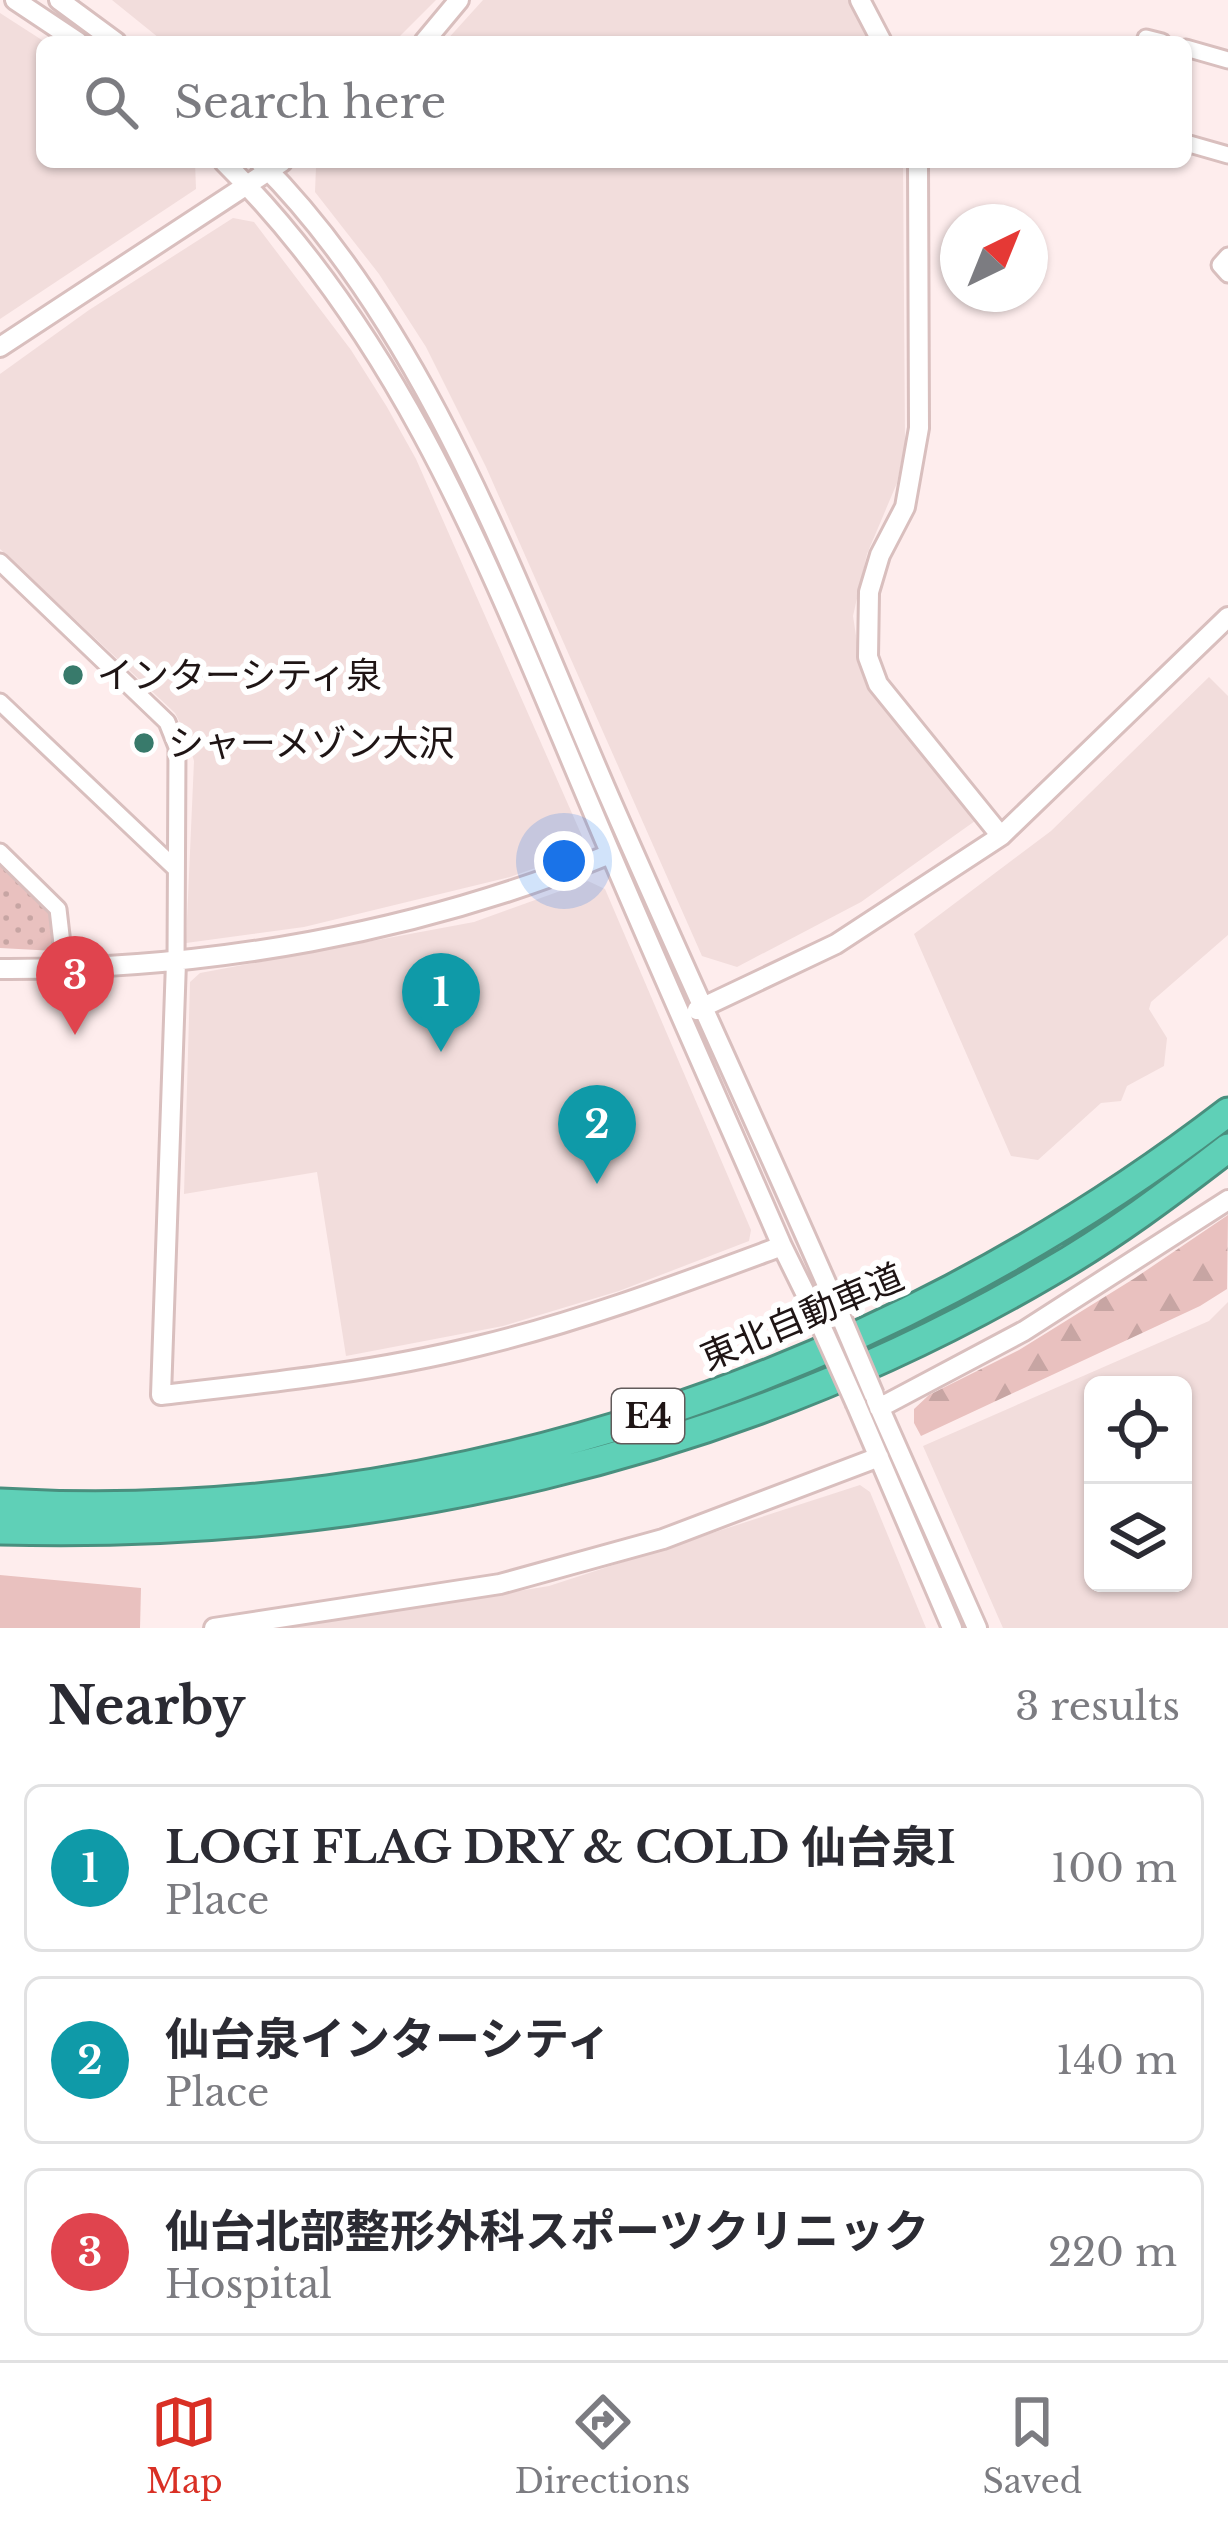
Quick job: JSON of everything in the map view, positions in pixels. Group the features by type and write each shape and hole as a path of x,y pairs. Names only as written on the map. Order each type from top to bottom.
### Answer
{"highway":[{"name":"東北自動車道","path":"0,1504 207,1502 361,1484 462,1466 632,1421 879,1328 959,1287 1074,1219 1228,1112"},
{"name":"東北自動車道","path":"0,1530 162,1532 365,1510 534,1479 688,1436 890,1356 993,1304 1050,1272 1228,1148"}],"street":[{"path":"15,0 69,36"},
{"path":"59,0 108,36"},
{"path":"429,36 459,0"},
{"path":"860,0 879,36"},
{"path":"1192,50 1228,60"},
{"path":"1192,145 1228,155"},
{"path":"230,168 317,264 407,401 509,619 782,1246 818,1319 870,1402 879,1457 952,1628"},
{"path":"0,347 266,168"},
{"path":"272,168 368,297 453,446 838,1310 870,1402 977,1628"},
{"path":"918,168 919,428 905,507 880,555 869,592 868,657 878,684 1001,836"},
{"path":"1228,256 1220,265 1228,274"},
{"path":"1,564 167,722 177,747 176,962 161,1395 302,1380 477,1346 593,1315 782,1246"},
{"path":"682,1017 836,944 1001,836 1228,617"},
{"path":"0,703 176,869"},
{"path":"0,852 58,909 65,970"},
{"path":"0,970 176,962 420,918 528,887 610,854"},
{"path":"870,1402 1024,1331 1228,1201"},
{"path":"214,1628 500,1584 663,1539 879,1457"}],"shaded area":[{"path":"112,0 436,0 400,36 157,36"},
{"path":"483,0 850,0 871,36 450,36"},
{"path":"0,13 36,36 36,168 195,168 196,189 0,319"},
{"path":"316,168 903,168 905,443 897,483 867,554 853,616 860,662 880,704 975,821 861,902 737,967 702,956 486,467 426,347 379,274 315,192"},
{"path":"233,218 254,222 351,350 387,407 416,459 582,836 575,854 510,877 304,927 186,943 194,761 187,737 175,713 0,549 0,374 89,310"},
{"path":"1209,677 1228,696 1228,935 1151,1002 1149,1009 1167,1038 1164,1066 1127,1086 1121,1101 1101,1103 1038,1160 1011,1156 914,934 1051,831"},
{"path":"588,881 605,889 751,1230 749,1241 619,1291 503,1326 346,1356 317,1172 184,1194 190,982 200,973 474,922"},
{"path":"1228,1302 1228,1628 1003,1628 923,1446 1209,1321"},
{"path":"860,1485 870,1492 926,1628 290,1628 549,1586"}],"green space":[{"path":"0,866 54,917 55,951 0,948"},
{"path":"1228,1215 1227,1289 1200,1306 921,1436 914,1409 929,1395 1019,1350"},
{"path":"0,1575 141,1588 140,1628 0,1628"}],"place":[{"name":"インターシティ泉","path":"73,675"},
{"name":"シャーメゾン大沢","path":"144,743"},
{"name":"仙台北部整形外科スポーツクリニック","path":"75,1035"},
{"name":"LOGI FLAG DRY & COLD 仙台泉I","path":"441,1052"},
{"name":"仙台泉インターシティ","path":"597,1184"}]}
